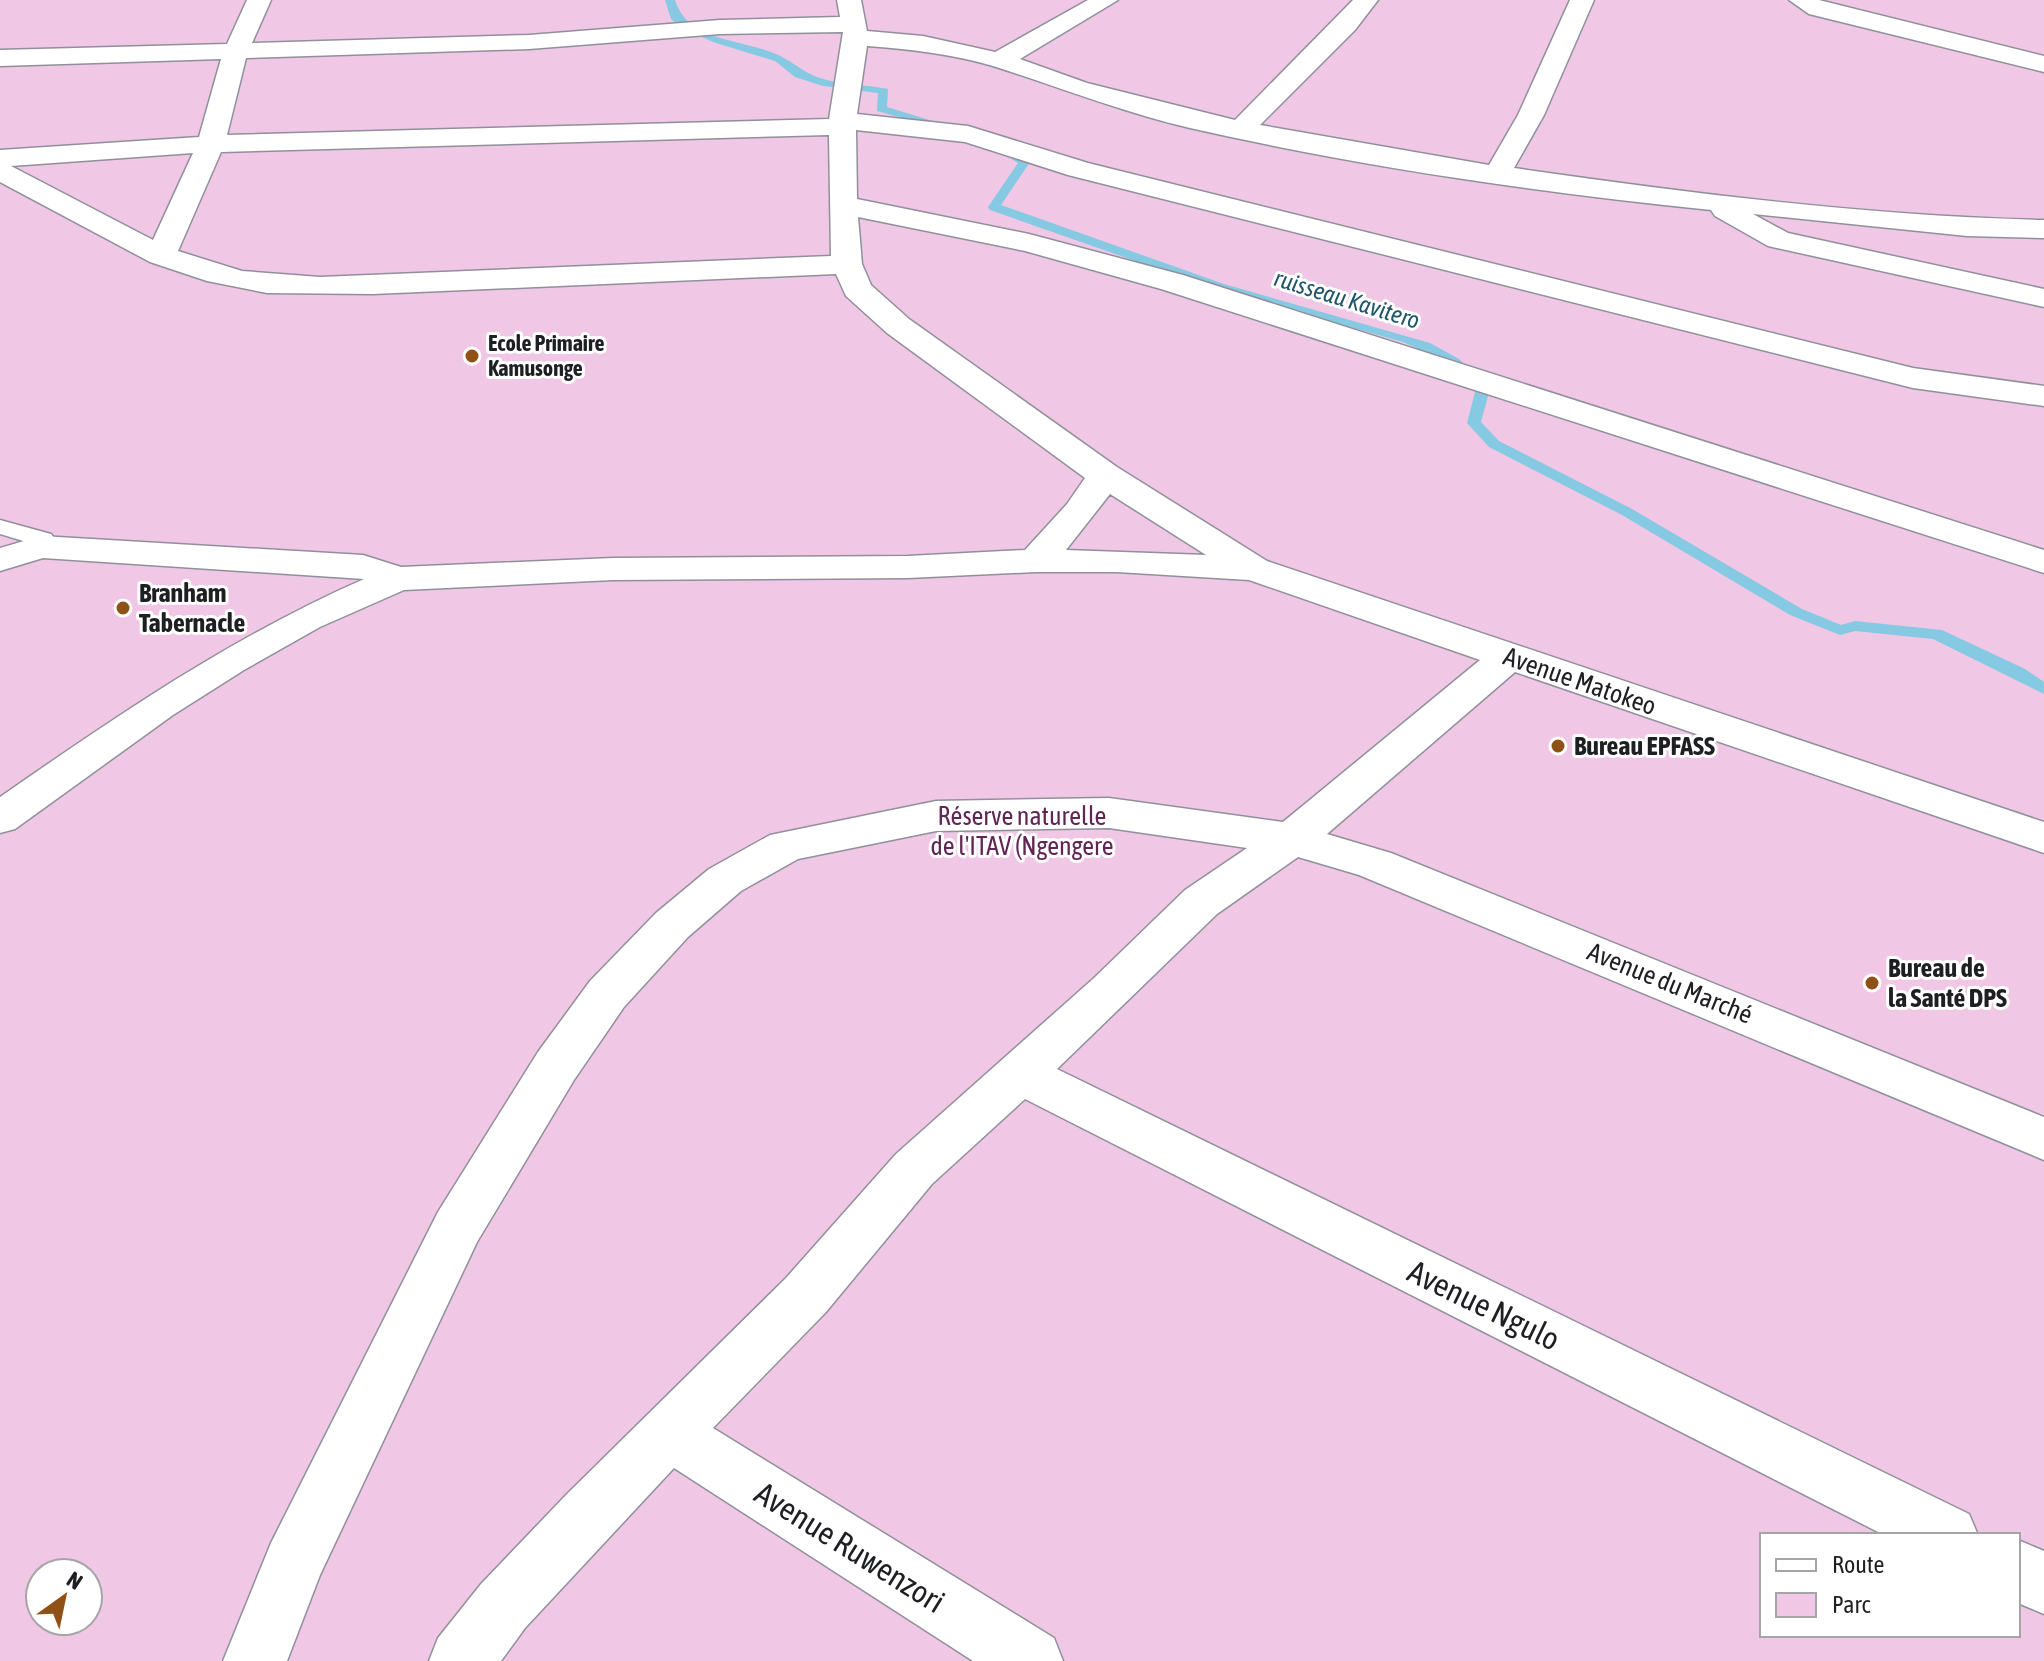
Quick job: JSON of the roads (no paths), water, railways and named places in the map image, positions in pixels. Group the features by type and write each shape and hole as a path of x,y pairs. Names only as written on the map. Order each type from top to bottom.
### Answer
{"street":[{"path":"161,256 211,144 235,53 259,0"},
{"path":"999,60 1106,0"},
{"path":"1240,130 1346,25 1366,0"},
{"path":"1496,176 1531,115 1582,0"},
{"path":"1801,0 1818,9 2044,64"},
{"path":"853,21 842,123 843,205 847,264 857,289 898,326 1104,475 1254,569"},
{"path":"0,58 529,42 720,27 853,21 923,43 999,60 1140,107 1240,130 1496,176 1967,227 2044,229"},
{"path":"0,158 211,144 842,123 968,134 1078,169 1913,378 2044,396"},
{"path":"0,171 161,256 221,276 341,285 574,279 707,269 847,264"},
{"path":"1709,201 1778,240 2044,298"},
{"path":"843,205 1029,243 1172,282 2044,562"},
{"path":"1036,561 1081,511 1104,475"},
{"path":"0,560 41,547 363,566 397,579"},
{"path":"0,818 159,706 230,661 306,619 397,579 613,569 908,567 1036,561 1117,561 1254,569"},
{"name":"Avenue Matokeo","path":"1254,569 2044,838"},
{"path":"461,1661 513,1594 806,1295 914,1169 1021,1074 1201,902 1292,839 1508,657"},
{"name":"Avenue du Marché","path":"255,1661 293,1564 457,1228 556,1066 607,994 672,925 725,880 786,846 936,816 1109,813 1292,839 1375,864 2044,1139"},
{"name":"Avenue Ngulo","path":"1021,1074 1943,1533"},
{"name":"Avenue Ruwenzori","path":"670,1433 1031,1661"},
{"path":"2020,1571 2044,1583"}],"lane":[{"path":"0,527 43,539 41,547"}],"waterway":[{"name":"ruisseau Kavitero","path":"670,0 675,17 686,26 717,40 779,59 799,75 827,84 884,91 881,109 953,129"},
{"name":"ruisseau Kavitero","path":"1003,149 1024,162 994,207 1182,274 1296,309 1389,333 1443,354 1460,366 1482,392 1474,423 1494,444 1627,512 1796,612 1840,630 1855,626 1936,634 2019,673 2044,689"}],"place":[{"name":"Ecole Primaire Kamusonge","path":"472,356"},
{"name":"Branham Tabernacle","path":"123,608"},
{"name":"Bureau EPFASS","path":"1558,746"},
{"name":"Bureau de la Santé DPS","path":"1872,983"}],"park label":[{"name":"Réserve naturelle de l'ITAV (Ngengere","path":"1022,831"}]}
